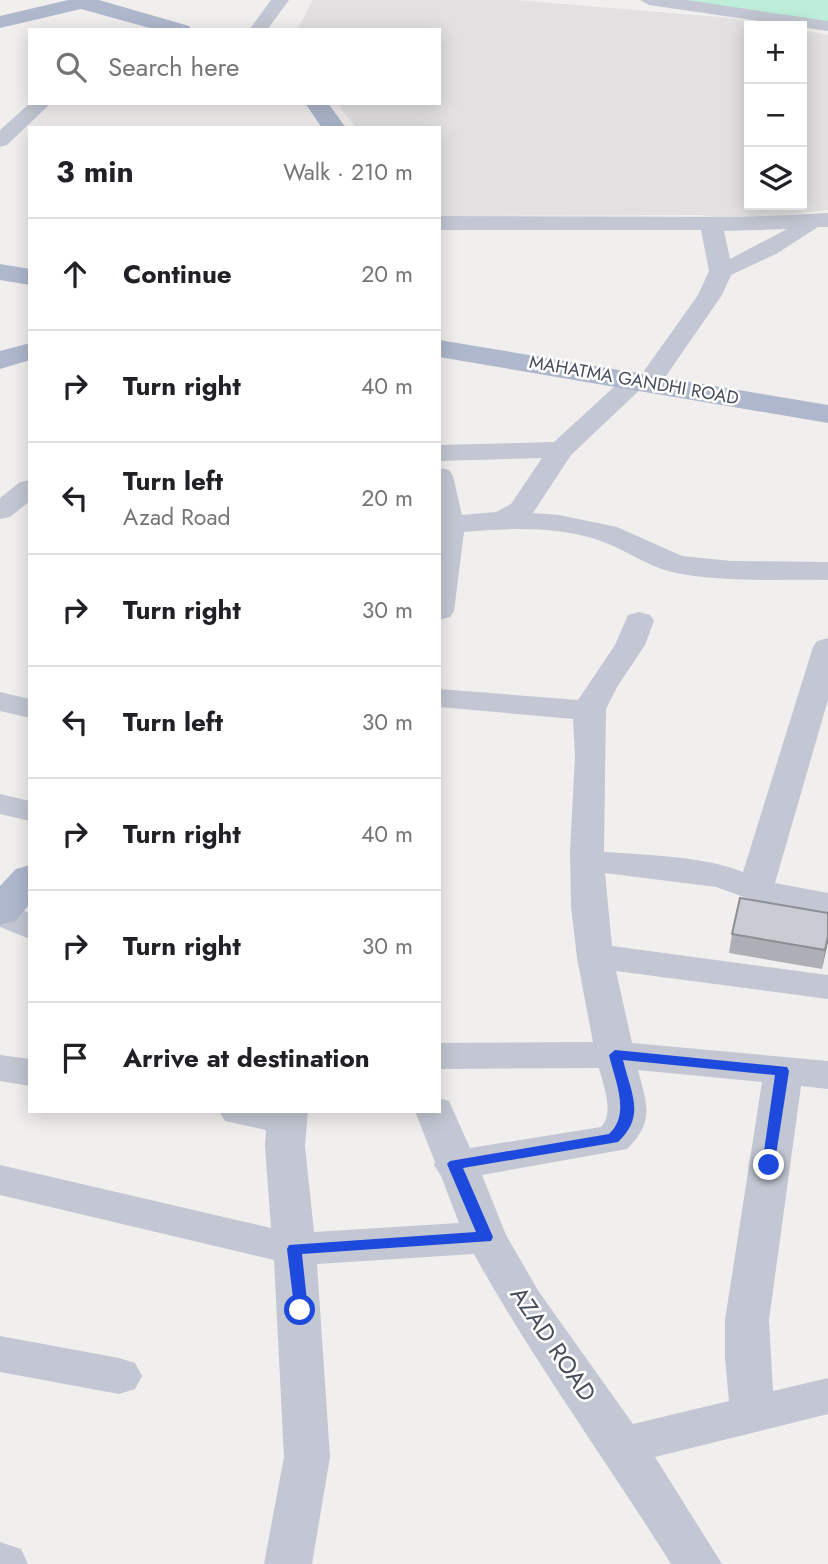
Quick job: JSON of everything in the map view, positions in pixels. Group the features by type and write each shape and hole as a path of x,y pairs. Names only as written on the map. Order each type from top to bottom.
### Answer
{"main road":[{"path":"0,22 85,1 146,26 164,28"},
{"path":"317,105 333,126"},
{"path":"0,258 28,263"},
{"path":"0,272 28,277"},
{"name":"MAHATMA GANDHI ROAD","path":"441,336 828,414"},
{"name":"MAHATMA GANDHI ROAD","path":"441,348 828,400"},
{"path":"0,360 28,352"},
{"path":"0,912 28,880"}],"street":[{"path":"259,28 274,0"},
{"path":"649,0 828,26"},
{"path":"685,0 828,19"},
{"path":"0,110 36,108"},
{"path":"2,138 36,108"},
{"path":"2,138 28,140"},
{"path":"441,223 711,224 820,220"},
{"path":"721,271 762,253 820,220"},
{"path":"503,520 521,510 561,450 646,376 710,295 721,271 711,224"},
{"path":"441,453 561,450"},
{"path":"0,513 28,490"},
{"path":"441,493 445,527 441,583"},
{"path":"0,513 28,515"},
{"path":"445,527 503,520 559,523 607,533 676,564 731,570 828,571"},
{"path":"454,1164 613,1139 625,1127 628,1110 601,997 589,906 589,711 600,690 621,663 639,621"},
{"path":"755,890 828,647"},
{"path":"441,698 589,711"},
{"path":"0,701 28,708"},
{"path":"0,804 28,811"},
{"path":"587,861 650,866 723,877 755,890 828,904"},
{"path":"0,912 28,927"},
{"path":"596,956 828,987"},
{"path":"441,1056 615,1055 828,1075"},
{"path":"0,1068 28,1073"},
{"path":"753,1414 747,1359 747,1320 783,1071"},
{"path":"258,1113 286,1116 300,1310 307,1457 288,1564"},
{"name":"AZAD ROAD","path":"436,1113 454,1164 486,1237 524,1304 622,1446 698,1564"},
{"path":"0,1180 294,1249 486,1237"},
{"path":"0,1354 119,1376"},
{"path":"622,1446 828,1396"}],"shaded area":[{"path":"313,0 515,0 748,21 744,21 744,210 807,210 807,31 828,35 828,210 739,220 699,215 441,216 441,126 354,126 339,105 441,105 441,28 298,28"}],"green space":[{"path":"661,0 828,0 828,23"}],"building":[{"path":"740,898 828,913 825,950 732,934"}],"route":[{"path":"300,1310 294,1249 486,1237 454,1164 613,1139 625,1127 628,1110 615,1055 783,1071 769,1165"}]}
